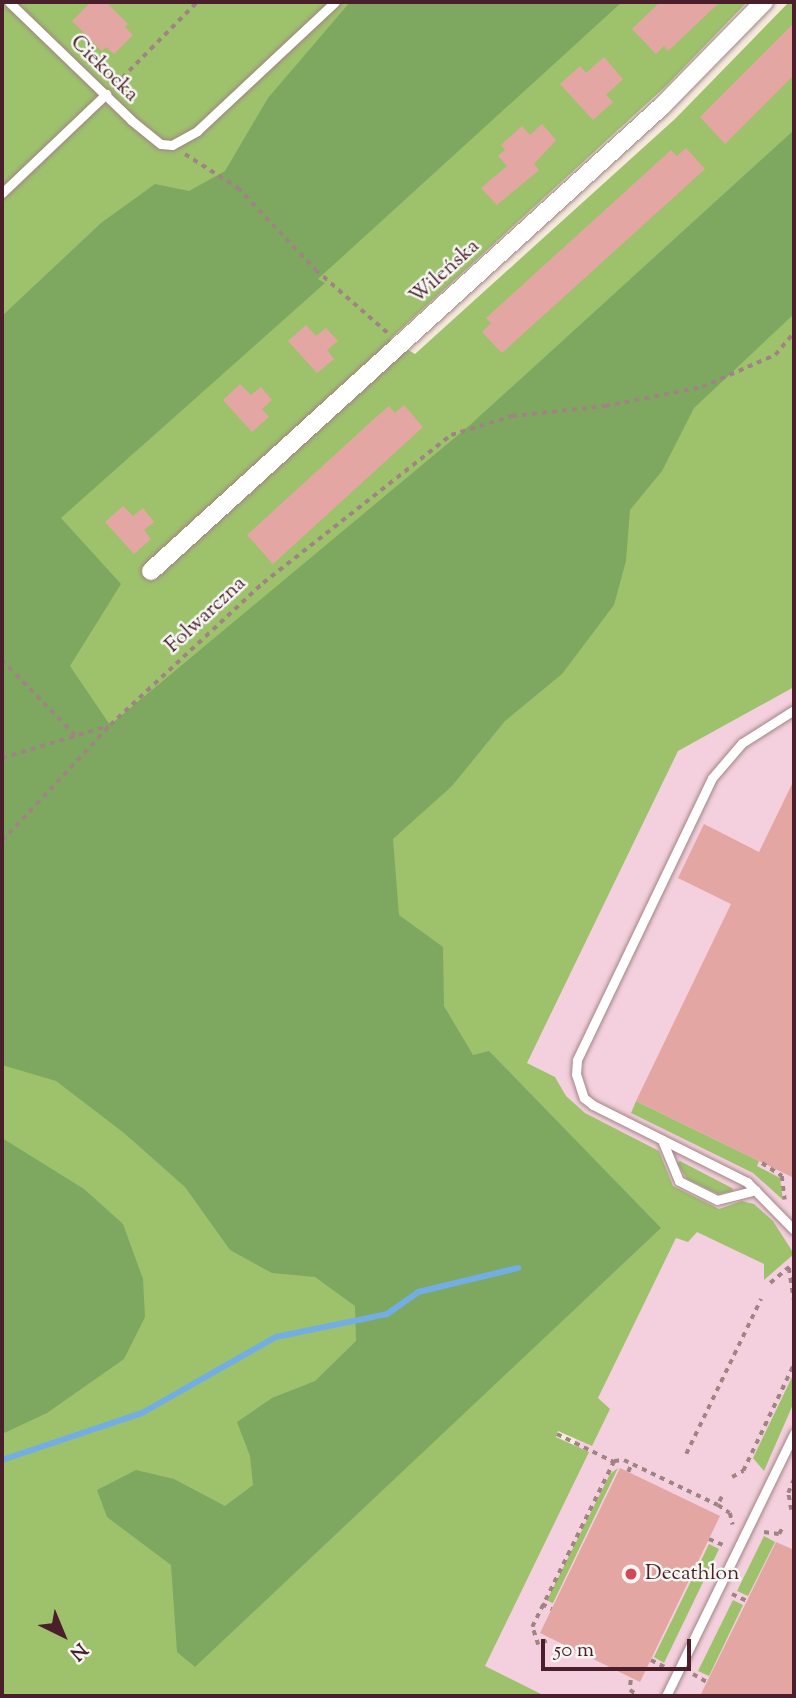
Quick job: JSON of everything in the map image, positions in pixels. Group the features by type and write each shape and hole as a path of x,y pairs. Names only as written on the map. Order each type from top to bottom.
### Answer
{"street":[{"name":"Wileńska","path":"151,571 662,106 764,2"}],"lane":[{"name":"Ciekocka","path":"9,2 150,136 172,145"},
{"path":"172,145 183,141 335,2"},
{"path":"2,193 106,94"},
{"path":"791,1226 756,1190 584,1098 576,1074 577,1060 712,778 742,743 794,710"},
{"path":"662,1140 679,1181 717,1200 756,1190"},
{"path":"666,1696 794,1434"}],"path":[{"path":"106,94 197,2"},
{"path":"172,145 238,188 316,270 401,343"},
{"name":"Folwarczna","path":"2,841 110,725 262,583 451,435 512,416 605,406 702,387 775,355 794,332"},
{"path":"2,660 76,736"},
{"path":"2,758 110,725"},
{"path":"762,1163 782,1176 791,1226"},
{"path":"770,1283 794,1263"},
{"path":"789,1268 794,1300"},
{"path":"686,1454 761,1299"},
{"path":"732,1477 743,1471 794,1364"},
{"path":"557,1434 614,1462 632,1463 718,1505"},
{"path":"547,1641 538,1645 531,1633 542,1604 614,1462"},
{"path":"628,1472 632,1463"},
{"path":"672,1483 676,1475"},
{"path":"791,1510 788,1493 794,1479"},
{"path":"709,1539 724,1546"},
{"path":"732,1594 747,1601"},
{"path":"542,1604 552,1609"},
{"path":"651,1660 665,1667"},
{"path":"693,1674 708,1682"},
{"path":"631,1680 630,1692 639,1696"}],"shaded area":[{"path":"794,641 794,1696 516,1696 462,1670 676,1238 489,1051 633,753"}],"green space":[{"path":"2,2 747,2 666,86 390,339 415,354 676,118 789,2 794,2 794,687 678,751 527,1063 555,1077 566,1096 585,1113 659,1151 673,1186 719,1209 742,1201 754,1204 773,1221 794,1254 764,1280 764,1264 697,1232 688,1242 676,1238 598,1398 610,1409 592,1446 558,1431 556,1437 589,1452 485,1666 545,1696 2,1696"},
{"path":"350,2 622,2 318,279 325,283 61,518 121,584 70,666 110,725 470,425 794,130 794,314 694,408 662,471 630,510 626,561 614,605 562,674 505,721 452,786 393,839 399,915 443,947 444,1006 473,1055 489,1051 661,1228 195,1667 177,1652 171,1565 107,1517 97,1490 136,1470 174,1479 225,1506 253,1485 250,1456 237,1422 272,1398 315,1381 356,1341 355,1306 315,1277 272,1273 230,1250 185,1187 124,1133 56,1081 2,1065 2,316 101,223 155,184 189,191 225,171 268,98"},
{"path":"636,1101 759,1161 757,1166 780,1178 783,1200 753,1173 631,1113"},
{"path":"2,1138 84,1189 123,1224 143,1279 145,1317 124,1359 47,1413 2,1434"},
{"path":"680,1161 732,1188 733,1191 718,1194 687,1179 677,1163"},
{"path":"794,1373 794,1402 764,1471 753,1458"},
{"path":"618,1468 552,1603 547,1600 610,1474"},
{"path":"764,1536 775,1542 748,1596 737,1591"},
{"path":"709,1544 719,1549 664,1663 654,1657"},
{"path":"733,1600 743,1605 709,1676 698,1671"}],"building":[{"path":"91,2 106,2 128,24 125,27 133,35 114,54 106,47 102,51 72,21"},
{"path":"660,2 720,2 668,51 664,46 656,54 632,29"},
{"path":"794,23 794,75 725,144 700,117"},
{"path":"604,57 623,79 606,95 613,102 593,120 560,84 580,66 586,73"},
{"path":"542,124 556,140 534,164 539,170 497,205 481,188 507,166 498,156 505,150 501,145 522,126 530,135"},
{"path":"686,148 705,169 502,353 482,332 491,323 486,318 671,150 677,156"},
{"path":"306,325 316,336 326,328 338,341 327,350 334,359 317,373 288,341"},
{"path":"240,384 251,395 261,387 272,400 262,409 269,417 252,432 223,400"},
{"path":"404,405 423,427 273,564 247,535 389,406 395,413"},
{"path":"123,506 133,516 143,508 154,522 144,530 151,539 134,554 105,522"},
{"path":"794,780 794,1178 636,1101 731,904 678,878 704,824 759,852"},
{"name":"Decathlon","path":"620,1468 720,1516 640,1682 540,1633"},
{"path":"776,1542 794,1550 794,1696 700,1696"}],"waterway":[{"path":"2,1460 142,1413 276,1337 387,1314 418,1292 518,1268"}],"place":[{"name":"Decathlon","path":"631,1574"}]}
